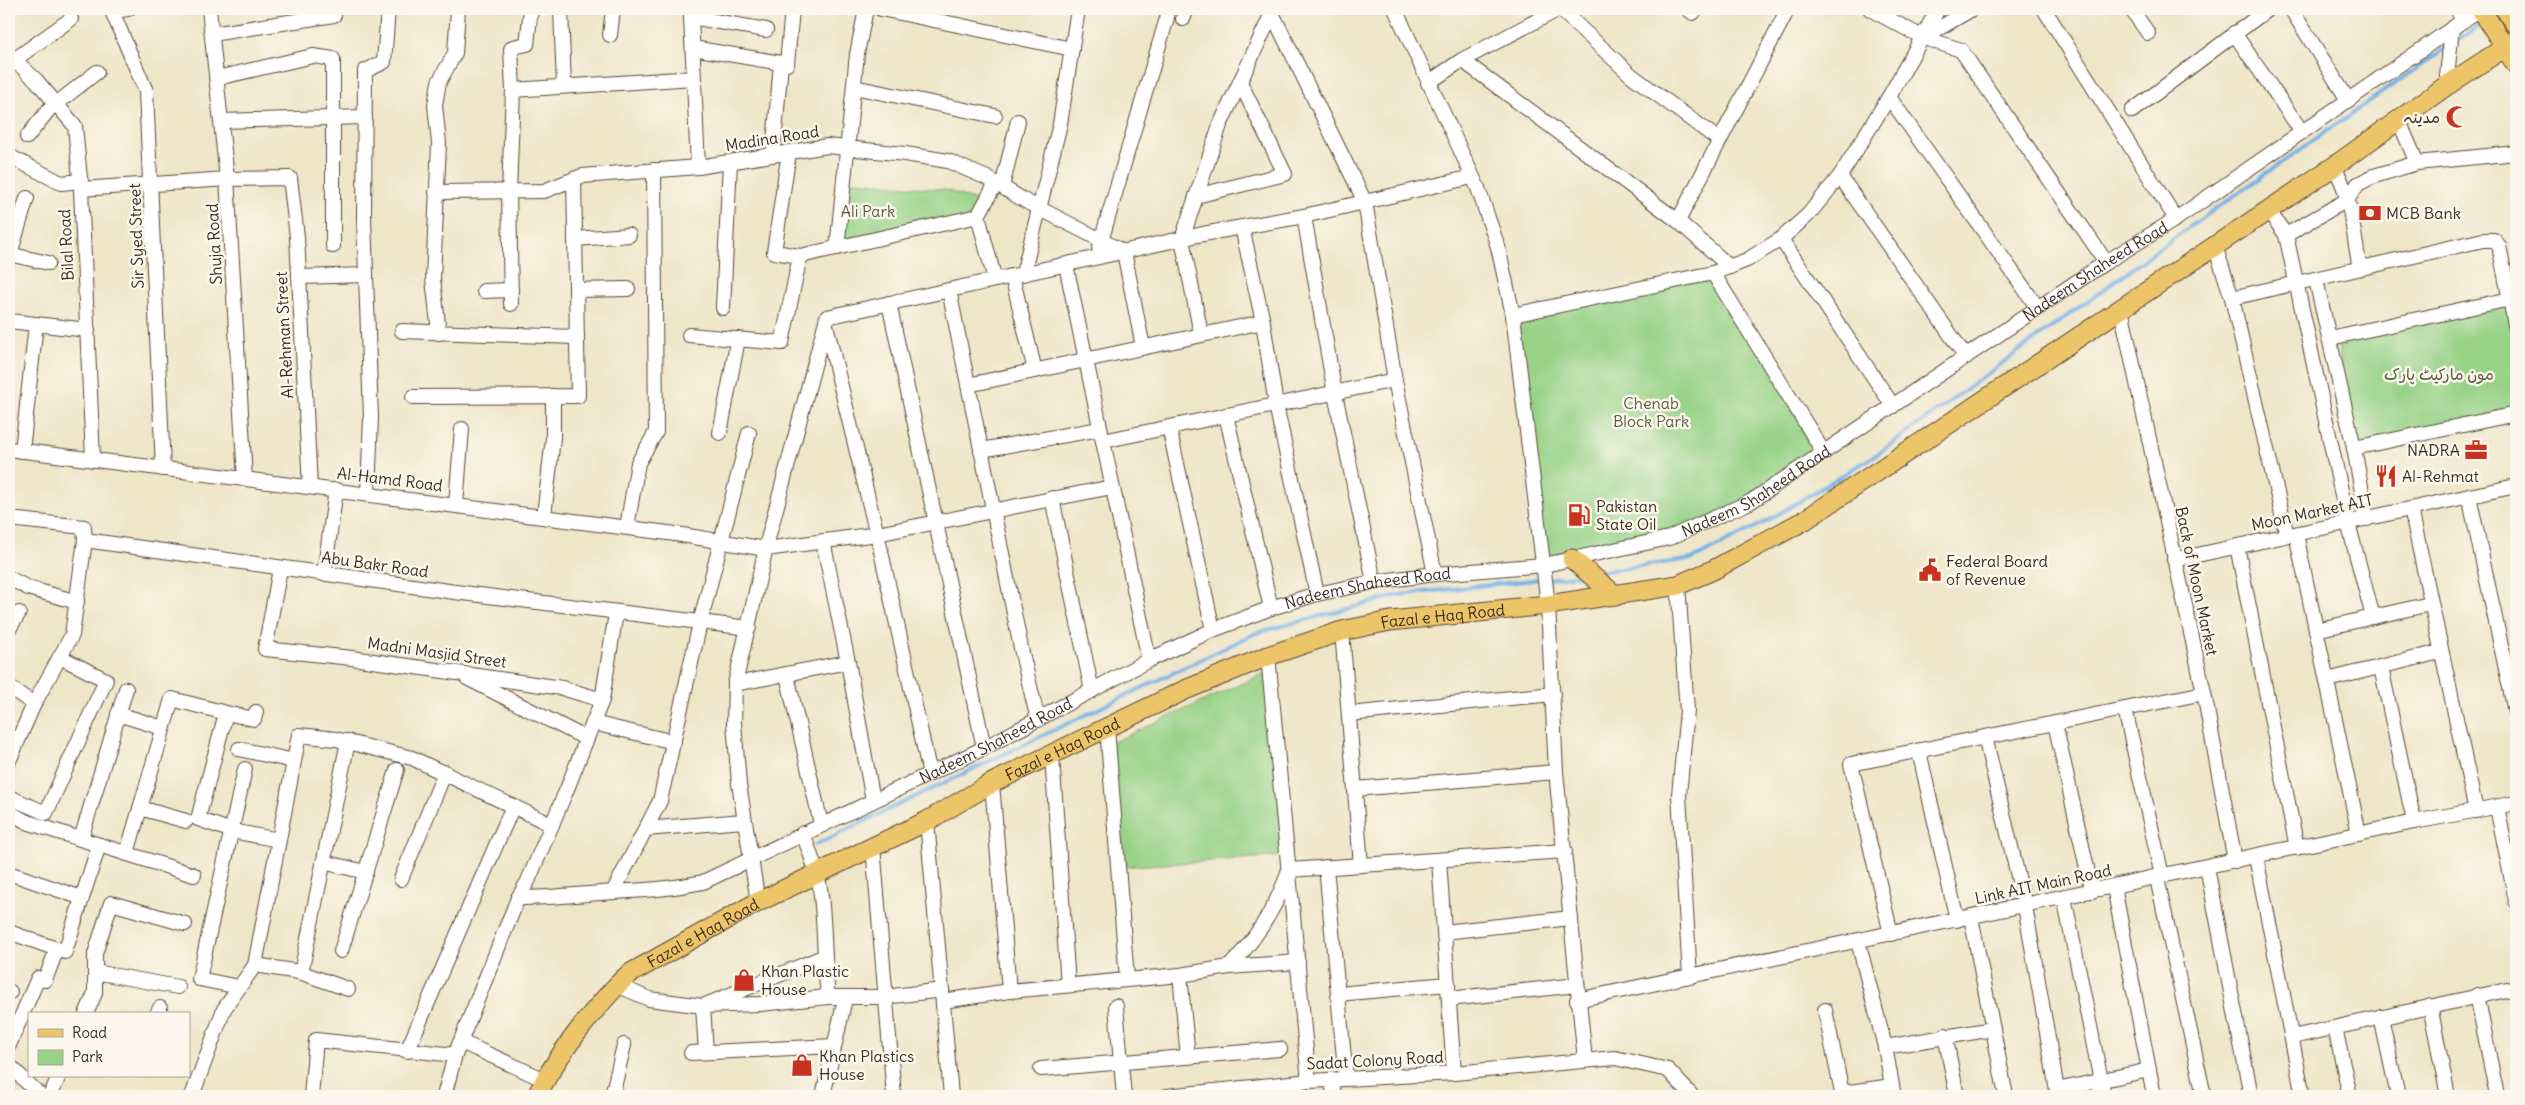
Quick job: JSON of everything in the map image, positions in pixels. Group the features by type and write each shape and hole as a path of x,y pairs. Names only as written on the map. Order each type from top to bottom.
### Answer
{"main road":[{"path":"2505,9 2516,25"},
{"path":"2482,11 2506,40 2516,65"},
{"path":"1678,585 1713,570 1805,520 2332,167 2399,121 2506,40"},
{"path":"1574,560 1616,596"},
{"name":"Fazal e Haq Road","path":"541,1088 617,985 629,974 758,902 928,821 992,784 1185,690 1268,656 1342,632 1390,621 1548,600 1616,596 1678,585"}],"street":[{"path":"111,10 128,9"},
{"name":"Shuja Road","path":"209,9 227,179 245,479"},
{"path":"212,34 334,15 334,9"},
{"path":"368,493 371,418 366,275 365,71 384,62 388,9"},
{"path":"439,333 433,279 439,143 435,105 439,82 455,53 458,9"},
{"path":"484,291 511,297 508,192 513,90 511,49 527,44 531,9"},
{"path":"560,9 564,86"},
{"path":"610,36 613,9"},
{"path":"693,48 787,64 792,9"},
{"path":"837,248 857,54 866,9"},
{"path":"881,9 1072,49"},
{"path":"1035,371 1017,275 1038,208 1060,124 1078,9"},
{"path":"1395,9 1478,188 1498,247 1513,315 1548,600 1556,772 1585,1060 1615,1058 1668,1070 1692,1096"},
{"path":"1428,82 1462,60 1560,9 1631,76 1719,140"},
{"path":"1688,9 1693,13 1696,9"},
{"path":"1678,221 1788,9"},
{"path":"1870,9 1924,38 1961,50 2106,262"},
{"path":"1513,315 1713,273 1747,260 1781,239 1808,215 1840,176 1924,38 1938,9"},
{"path":"1924,38 1972,9"},
{"path":"2044,9 2176,219"},
{"path":"2131,9 2148,33"},
{"path":"2132,111 2268,9"},
{"path":"2291,9 2348,100"},
{"name":"Sir Syed Street","path":"111,10 146,92 152,185 163,468"},
{"path":"1202,334 1182,239 1220,125 1272,10"},
{"path":"1272,10 1365,202 1395,380 1435,574"},
{"name":"Nadeem Shaheed Road","path":"518,898 553,898 613,892 666,890 703,882 821,824 984,748 1149,660 1213,630 1271,608 1317,594 1374,582 1435,574 1544,567 1669,538 1750,502 2106,262 2176,219 2456,23 2482,11"},
{"path":"698,167 693,13 766,30"},
{"path":"1095,258 1102,240 1167,18"},
{"path":"10,61 71,19"},
{"path":"2446,86 2456,23"},
{"path":"2234,33 2302,132"},
{"path":"217,78 313,56 333,59 333,246"},
{"path":"1462,60 1678,221 1730,267"},
{"name":"Bilal Road","path":"10,61 55,103 75,126 81,185 92,460"},
{"path":"774,155 781,63"},
{"path":"27,137 55,103 97,72"},
{"path":"513,90 694,78"},
{"path":"1196,196 1285,174 1240,82"},
{"path":"854,87 995,116"},
{"path":"1889,97 2038,308"},
{"path":"221,121 365,117"},
{"path":"789,152 774,252 800,256 978,216 999,185 1018,121"},
{"path":"2399,121 2417,163"},
{"name":"Madina Road","path":"436,192 544,191 582,176 698,167 827,146 948,161 999,185 1038,208 1124,252"},
{"path":"2286,235 2347,200 2358,184 2417,163 2516,153"},
{"path":"9,156 61,183 81,185 152,185 227,179"},
{"path":"723,308 730,162"},
{"path":"2332,167 2338,174 2347,200 2360,268"},
{"path":"627,527 638,463 656,432 654,170"},
{"path":"1840,176 1966,357"},
{"name":"Al-Rehman Street","path":"227,179 286,177 292,182 310,487"},
{"path":"758,902 752,858 744,821 734,723 735,684 766,549 827,317 1182,239 1304,216 1472,177"},
{"path":"413,397 578,396 574,179"},
{"path":"26,198 9,254 48,263"},
{"path":"2268,210 2286,235 2348,522 2373,617"},
{"path":"978,216 995,280"},
{"path":"1304,216 1335,394 1374,582"},
{"path":"1242,227 1263,322 1276,405 1317,594"},
{"path":"575,239 629,235"},
{"path":"1781,239 1893,406"},
{"path":"2232,298 2483,240 2494,240 2499,246 2516,329"},
{"path":"2215,246 2232,298 2316,630 2359,834"},
{"path":"1124,252 1143,347"},
{"path":"689,335 782,342 800,256"},
{"path":"1066,266 1149,660"},
{"path":"1713,273 1824,453"},
{"path":"299,277 366,275"},
{"path":"2316,280 2354,448 2367,519"},
{"path":"576,290 628,289"},
{"path":"949,290 993,510 1038,720"},
{"path":"2330,338 2510,299"},
{"path":"890,303 984,748"},
{"name":"Back of Moon Market","path":"2121,309 2204,692 2235,861"},
{"path":"9,321 88,330"},
{"path":"825,322 877,534 930,774"},
{"path":"968,385 1263,322"},
{"path":"15,450 36,324"},
{"path":"402,331 577,337"},
{"path":"720,433 738,339"},
{"path":"981,450 1169,427 1395,380"},
{"path":"544,516 553,438 553,396"},
{"path":"2354,448 2516,414"},
{"path":"1226,415 1271,608"},
{"path":"1169,427 1213,630"},
{"path":"456,505 462,429"},
{"path":"613,892 660,800 700,623 749,433"},
{"name":"Al-Hamd Road","path":"15,450 544,516 766,549 877,534 1112,487"},
{"name":"Moon Market AIT","path":"2174,560 2516,486"},
{"path":"324,574 336,490"},
{"path":"2469,496 2516,716"},
{"path":"1052,498 1092,691"},
{"path":"2411,509 2440,652 2476,811"},
{"path":"9,519 84,527 85,540 72,635 34,704 9,761"},
{"name":"Abu Bakr Road","path":"85,540 280,569 616,613 749,628"},
{"path":"823,541 848,662 873,801"},
{"path":"2238,546 2297,848"},
{"name":"Madni Masjid Street","path":"280,569 265,649 352,658 562,688 602,700"},
{"path":"9,578 28,588 77,602"},
{"path":"1678,585 1687,712 1679,795 1690,977"},
{"path":"2316,630 2430,604"},
{"path":"9,629 19,613"},
{"path":"444,1096 458,1049 518,898 552,825 602,700 616,613"},
{"path":"1342,632 1361,865"},
{"path":"2327,680 2440,652"},
{"path":"9,797 46,813 106,680 60,656"},
{"path":"1268,656 1309,1081"},
{"path":"735,684 848,662"},
{"path":"2381,667 2414,822"},
{"path":"455,673 586,739"},
{"path":"787,675 821,824"},
{"path":"9,687 34,704"},
{"path":"81,839 126,689"},
{"path":"1891,934 1851,764 2204,692"},
{"path":"1349,714 1553,694"},
{"path":"127,854 172,699 254,719 256,712"},
{"path":"2125,708 2204,1096"},
{"path":"226,713 198,819 232,831 279,840"},
{"path":"118,714 163,728"},
{"path":"593,723 674,742"},
{"path":"2055,723 2092,891"},
{"path":"1107,728 1126,979"},
{"path":"192,1096 193,1078 224,1009 255,965 299,735 348,741 412,758 445,772 552,825"},
{"path":"1985,737 2025,906 2058,1093 2100,1080 2149,1070"},
{"path":"301,973 348,741"},
{"path":"239,749 294,761"},
{"path":"1918,750 1993,1029 2006,1096"},
{"path":"1052,756 1068,985"},
{"path":"239,987 199,979 245,768"},
{"path":"341,951 397,770"},
{"path":"401,879 445,772"},
{"path":"1355,789 1556,772"},
{"path":"992,784 1009,991"},
{"name":"Link AIT Main Road","path":"1578,1000 2414,822 2516,803"},
{"path":"408,1051 513,806"},
{"path":"2497,807 2516,901"},
{"path":"140,808 186,821"},
{"path":"9,812 27,822 194,875"},
{"path":"645,829 744,821"},
{"path":"928,821 952,1096"},
{"path":"803,833 818,875 822,896 823,957 828,997"},
{"path":"9,932 65,952 99,845"},
{"path":"873,846 894,1096"},
{"path":"1289,870 1565,851"},
{"path":"2256,857 2304,1096"},
{"path":"1439,860 1454,1073"},
{"path":"323,862 366,872"},
{"path":"1326,867 1346,1079"},
{"path":"2207,867 2252,1096"},
{"path":"1229,966 1269,916 1282,891 1289,870"},
{"path":"9,873 82,898"},
{"path":"2114,886 2154,1096"},
{"path":"2064,897 2104,1096"},
{"path":"87,1012 95,993 95,954 111,902 185,924"},
{"path":"1444,932 1571,918"},
{"path":"1825,1010 1842,1093 1893,1091 1885,1048 1858,941"},
{"path":"9,1045 38,978 45,980 57,949"},
{"path":"704,1006 823,957"},
{"path":"617,985 649,1000 704,1006 760,1004 828,997 943,996 1180,975 1229,966 1298,962"},
{"path":"255,965 301,973 348,989"},
{"path":"95,972 178,988"},
{"path":"1180,975 1188,1057"},
{"path":"1338,994 1448,984"},
{"path":"1449,999 1577,985"},
{"path":"2292,1037 2516,988"},
{"path":"2477,995 2497,1096"},
{"path":"823,1096 845,998"},
{"path":"704,1006 706,1052"},
{"path":"1116,1006 1124,1096"},
{"path":"2430,1006 2448,1096"},
{"path":"2381,1017 2398,1096"},
{"path":"2335,1028 2350,1096"},
{"path":"1885,1048 1993,1029"},
{"path":"1945,1036 1956,1096"},
{"path":"311,1096 316,1040 408,1051 458,1049 541,1088"},
{"path":"612,1096 624,1045"},
{"path":"691,1053 834,1046"},
{"path":"1041,1068 1280,1049"},
{"name":"Sadat Colony Road","path":"1166,1096 1309,1081 1454,1073 1585,1060"},
{"path":"9,1066 41,1096"},
{"path":"50,1096 58,1078"},
{"path":"1332,1080 1334,1096"}],"green space":[{"name":"Ali Park","path":"844,180 946,190 984,204 978,216 834,248"},
{"name":"Chenab Block Park","path":"1713,273 1824,453 1750,502 1669,538 1544,565 1513,315"},
{"name":"مون مارکیٹ پارک","path":"2507,307 2516,351 2516,411 2358,444 2337,342"},
{"path":"1265,673 1284,856 1119,867 1113,742"}],"waterway":[{"path":"2454,42 2485,23"},
{"path":"1598,572 1693,559 1767,521 1879,453 2181,233 2447,47"},
{"path":"1548,579 1581,575"},
{"path":"815,845 1256,633 1399,595 1541,579"}],"place":[{"name":"مدینہ","path":"2457,117"},
{"name":"MCB Bank","path":"2370,213"},
{"name":"NADRA","path":"2476,450"},
{"name":"Al-Rehmat","path":"2386,476"},
{"name":"Pakistan State Oil","path":"1579,515"},
{"name":"Federal Board of Revenue","path":"1930,570"},
{"name":"Khan Plastic House","path":"744,980"},
{"name":"Khan Plastics House","path":"802,1065"}]}
